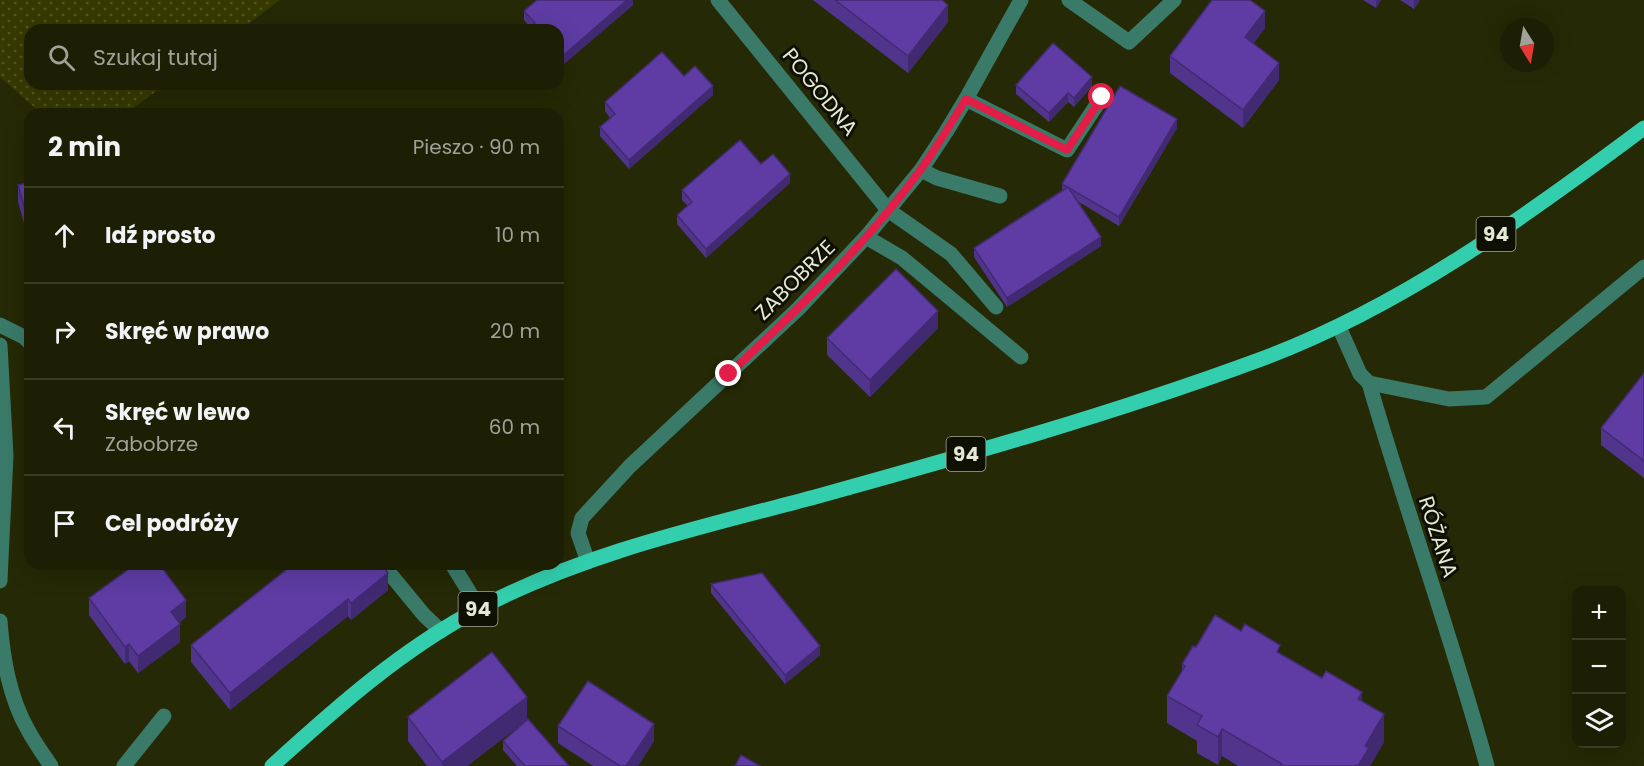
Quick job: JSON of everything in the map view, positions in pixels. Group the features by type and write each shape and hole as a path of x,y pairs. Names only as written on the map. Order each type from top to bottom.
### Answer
{"main road":[{"name":"94","path":"272,766 360,688 441,631 478,608 542,578 648,542 1014,440 1259,360 1338,327 1461,257 1541,204 1644,128"}],"street":[{"name":"POGODNA","path":"718,0 888,210 951,254 996,308"},
{"name":"ZABOBRZE","path":"588,562 578,533 582,518 630,466 798,309 866,237 921,170 966,99 1021,0"},
{"path":"1069,0 1129,42 1174,0"},
{"path":"966,99 1067,150 1102,97"},
{"path":"921,170 937,178 1000,196"},
{"path":"866,237 902,258 1021,357"},
{"path":"1369,383 1449,399 1486,397 1644,267"},
{"path":"0,325 24,337"},
{"name":"RÓŻANA","path":"1338,327 1360,374 1369,383 1395,474 1442,614 1487,766"},
{"path":"0,345 3,454 0,581"},
{"path":"387,570 424,615 441,631"},
{"path":"456,570 478,608"},
{"path":"0,621 10,688 27,729 51,766"},
{"path":"124,766 164,716"}],"green space":[{"path":"0,0 280,0 248,24 24,24 24,90 158,90 133,108 35,108 0,77"}],"building":[{"path":"537,0 627,0 564,55 564,24 534,24 524,11"},
{"path":"835,0 942,0 948,5 908,56"},
{"path":"1212,0 1250,0 1265,11 1245,37 1279,63 1243,110 1170,56"},
{"path":"1053,43 1092,77 1074,98 1068,93 1049,113 1016,85"},
{"path":"662,52 684,76 695,66 713,86 629,160 600,127 615,114 605,102"},
{"path":"1120,86 1177,119 1119,217 1062,184"},
{"path":"740,140 761,164 773,154 790,174 706,249 677,215 692,202 682,190"},
{"path":"24,184 24,206 18,185"},
{"path":"1068,187 1101,237 1007,298 974,248"},
{"path":"896,269 938,311 870,380 827,338"},
{"path":"1644,373 1644,461 1601,428"},
{"path":"128,570 164,570 186,600 171,612 180,624 138,656 129,644 125,647 89,598"},
{"path":"286,570 386,570 388,573 351,603 348,599 230,693 191,645"},
{"path":"762,573 820,646 785,675 711,584"},
{"path":"1215,615 1241,631 1245,624 1280,645 1277,652 1322,678 1326,671 1362,692 1358,699 1384,714 1365,746 1369,748 1358,766 1280,766 1282,764 1222,729 1218,737 1197,725 1202,716 1167,696 1185,666 1182,664 1193,646 1196,647"},
{"path":"492,652 527,697 442,762 408,717"},
{"path":"588,681 654,724 626,766 620,766 558,726"},
{"path":"528,719 569,766 525,766 503,741"},
{"path":"741,755 760,766 735,766"}],"route":[{"path":"729,374 831,276 866,237 921,170 966,99 1067,150 1102,97"}]}
